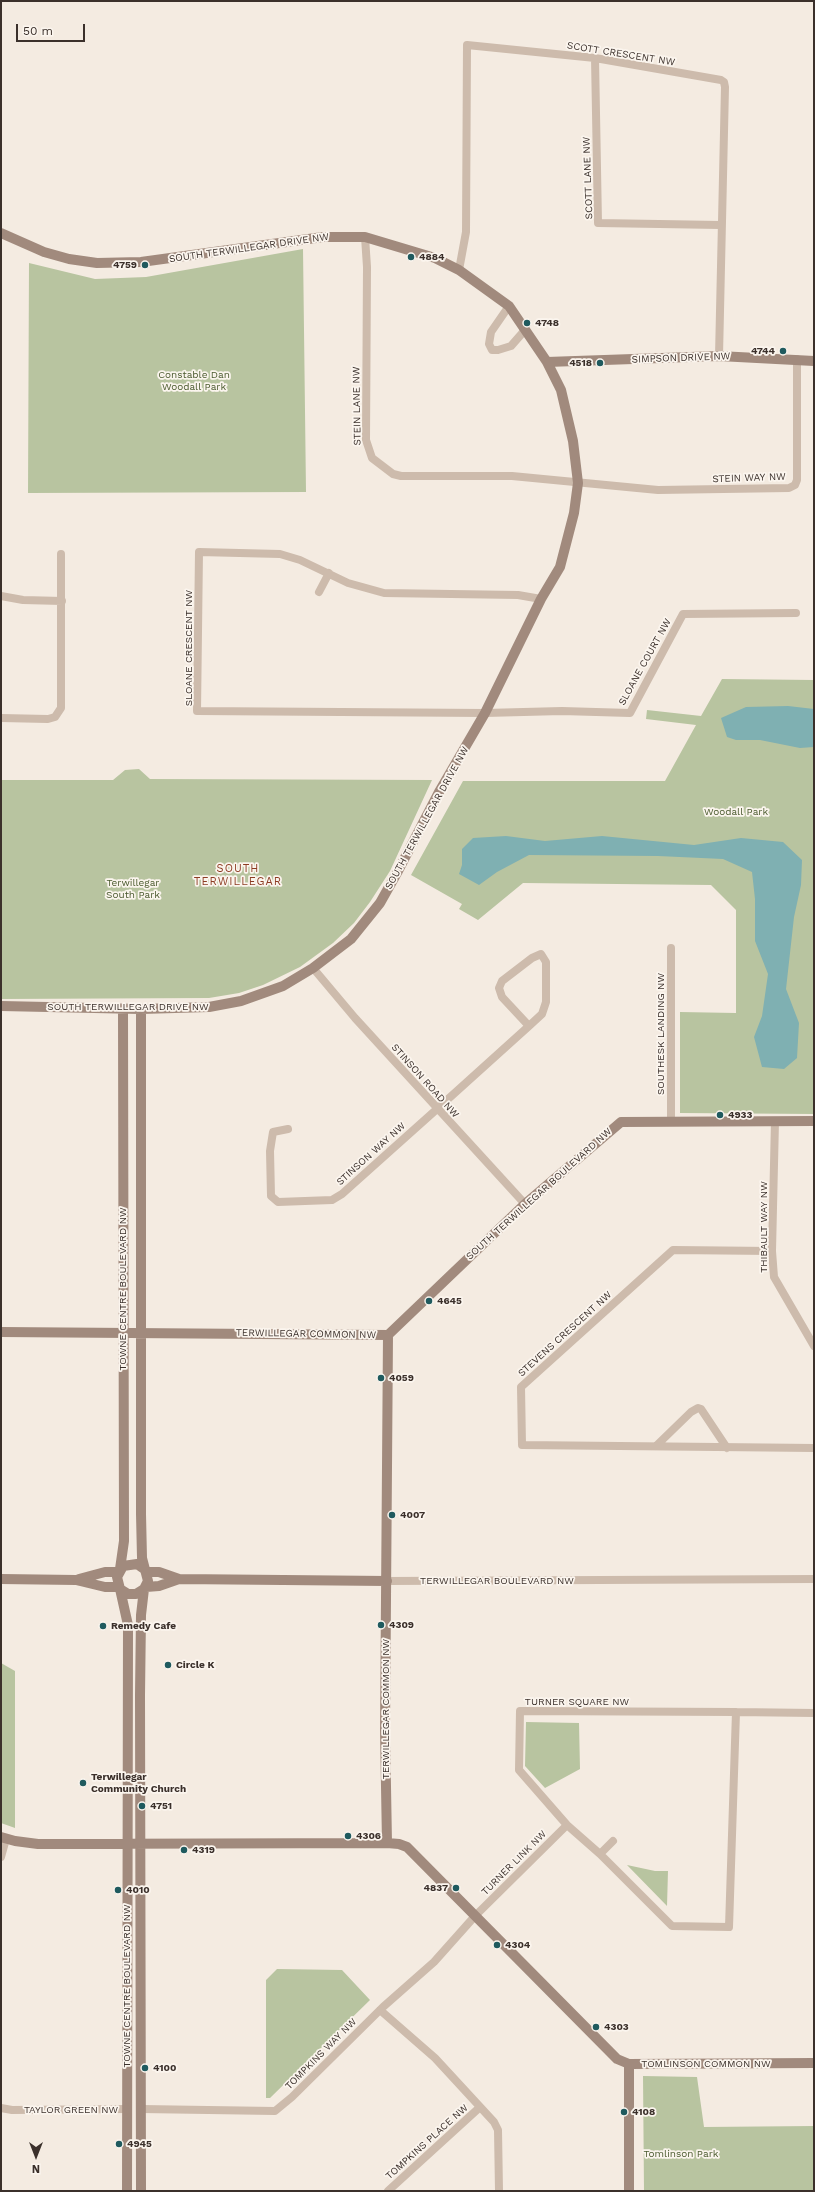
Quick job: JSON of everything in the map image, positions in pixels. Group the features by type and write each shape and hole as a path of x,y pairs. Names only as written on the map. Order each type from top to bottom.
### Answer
{"street":[{"name":"SCOTT CRESCENT NW","path":"459,270 466,232 467,45 595,58 721,80 724,82 720,225 719,356"},
{"name":"SCOTT LANE NW","path":"595,58 598,224 720,225"},
{"name":"SOUTH TERWILLEGAR DRIVE NW","path":"1,233 31,247 56,256 82,261 120,264 323,237 365,237 435,258 459,270 509,306 547,362 561,390 573,441 578,483 574,513 560,567 541,599 485,713 439,792 380,904 351,939 313,968 283,986 241,1001 209,1007 141,1009 1,1006"},
{"name":"STEIN LANE NW","path":"365,237 367,267 366,440 372,458 392,474 401,476 512,476 578,483"},
{"path":"509,306 491,332 490,344 492,350 498,350 511,346 525,330"},
{"name":"SIMPSON DRIVE NW","path":"547,362 719,356 814,361"},
{"name":"STEIN WAY NW","path":"578,483 658,490 789,488 795,485 797,480 798,359"},
{"name":"SLOANE CRESCENT NW","path":"485,713 197,711 199,552 280,554 300,560 348,583 384,593 518,596 541,599"},
{"path":"1,718 48,718 59,714 62,704 61,554"},
{"path":"319,592 329,573"},
{"path":"1,596 23,600 62,601"},
{"name":"SLOANE COURT NW","path":"485,713 562,711 630,713 683,614 796,613"},
{"name":"SOUTHESK LANDING NW","path":"671,948 671,1120"},
{"name":"STINSON WAY NW","path":"288,1129 273,1132 270,1151 271,1196 278,1202 332,1200 342,1194 437,1109 529,1026 542,1014 546,1002 546,962 541,954 532,958 502,981 499,988 502,997 529,1026"},
{"name":"STINSON ROAD NW","path":"313,968 437,1109 525,1204"},
{"name":"TOWNE CENTRE BOULEVARD NW","path":"119,1570 124,1541 122,1332 124,1009"},
{"name":"TOWNE CENTRE BOULEVARD NW","path":"141,1009 141,1545 145,1570"},
{"name":"SOUTH TERWILLEGAR BOULEVARD NW","path":"388,1335 525,1204 618,1124 628,1120 814,1122"},
{"name":"THIBAULT WAY NW","path":"775,1121 772,1251 774,1277 814,1346"},
{"name":"STEVENS CRESCENT NW","path":"772,1251 673,1250 521,1387 522,1446 814,1448"},
{"name":"TERWILLEGAR COMMON NW","path":"1,1332 388,1335 385,1730 387,1843"},
{"path":"656,1446 691,1412 698,1408 701,1409 727,1448"},
{"path":"1,1579 76,1580 105,1587 120,1588 132,1594 145,1588 148,1577 145,1570 132,1563 119,1570 105,1572 76,1580"},
{"path":"119,1570 116,1581 120,1588"},
{"name":"TERWILLEGAR BOULEVARD NW","path":"145,1570 159,1572 179,1579 387,1581 814,1579"},
{"name":"TERWILLEGAR BOULEVARD NW","path":"145,1588 159,1586 179,1579"},
{"name":"TOWNE CENTRE BOULEVARD NW","path":"120,1588 128,1625 127,2191"},
{"name":"TOWNE CENTRE BOULEVARD NW","path":"142,2191 141,1633 145,1588"},
{"name":"TURNER SQUARE NW","path":"736,1712 729,1926 672,1926 600,1854 567,1825 519,1770 520,1711 736,1712 814,1713"},
{"name":"TURNER LINK NW","path":"475,1916 567,1825"},
{"path":"1,1857 3,1838 38,1844 399,1844 407,1847 617,2059 629,2064"},
{"path":"600,1854 613,1841"},
{"name":"TOMPKINS WAY NW","path":"141,2110 275,2111 292,2097 380,2010 434,1962 475,1916"},
{"path":"380,2010 435,2058 479,2108 494,2122 498,2130 499,2191"},
{"name":"TOMLINSON COMMON NW","path":"629,2191 629,2064 814,2063"},
{"name":"TAYLOR GREEN NW","path":"1,2108 12,2110 141,2110"},
{"name":"TOMPKINS PLACE NW","path":"388,2191 479,2108"}],"green space":[{"name":"Constable Dan Woodall Park","path":"303,249 306,492 28,493 29,263 95,279 146,277"},
{"name":"Woodall Park","path":"722,679 814,680 814,1114 680,1113 680,1012 736,1013 736,910 711,885 523,883 478,920 459,909 462,904 411,875 463,781 665,781 696,725 646,719 647,710 701,716"},
{"name":"Terwillegar South Park","path":"139,769 150,779 432,780 390,871 370,902 354,923 333,943 300,967 263,985 239,993 209,998 1,999 1,780 113,780 125,770"},
{"path":"1,1663 15,1671 15,1828 1,1823"},
{"path":"526,1722 579,1723 580,1769 545,1788 525,1766"},
{"path":"627,1865 655,1871 668,1871 667,1906"},
{"path":"277,1969 342,1970 370,2000 270,2098 266,2098 266,1980"},
{"name":"Tomlinson Park","path":"643,2076 697,2077 704,2127 814,2126 814,2191 644,2191"}],"water":[{"path":"788,706 814,709 814,747 800,748 760,740 736,740 727,737 721,718 746,707"},
{"path":"506,836 545,841 602,836 694,845 741,838 783,842 802,860 801,885 794,917 786,989 799,1023 797,1058 784,1069 762,1067 754,1037 762,1016 768,974 755,941 755,899 752,872 723,859 658,856 529,855 497,872 479,885 459,874 462,865 462,849 473,838"}],"place":[{"name":"4884","path":"411,257"},
{"name":"4759","path":"145,265"},
{"name":"4748","path":"527,323"},
{"name":"4744","path":"783,351"},
{"name":"4518","path":"600,363"},
{"name":"4933","path":"720,1115"},
{"name":"4645","path":"429,1301"},
{"name":"4059","path":"381,1378"},
{"name":"4007","path":"392,1515"},
{"name":"4309","path":"381,1625"},
{"name":"Remedy Cafe","path":"103,1626"},
{"name":"Circle K","path":"168,1665"},
{"name":"Terwillegar Community Church","path":"83,1783"},
{"name":"4751","path":"142,1806"},
{"name":"4306","path":"348,1836"},
{"name":"4319","path":"184,1850"},
{"name":"4837","path":"456,1888"},
{"name":"4010","path":"118,1890"},
{"name":"4304","path":"497,1945"},
{"name":"4303","path":"596,2027"},
{"name":"4100","path":"145,2068"},
{"name":"4108","path":"624,2112"},
{"name":"4945","path":"119,2144"}],"district":[{"name":"SOUTH TERWILLEGAR","path":"238,875"}]}
